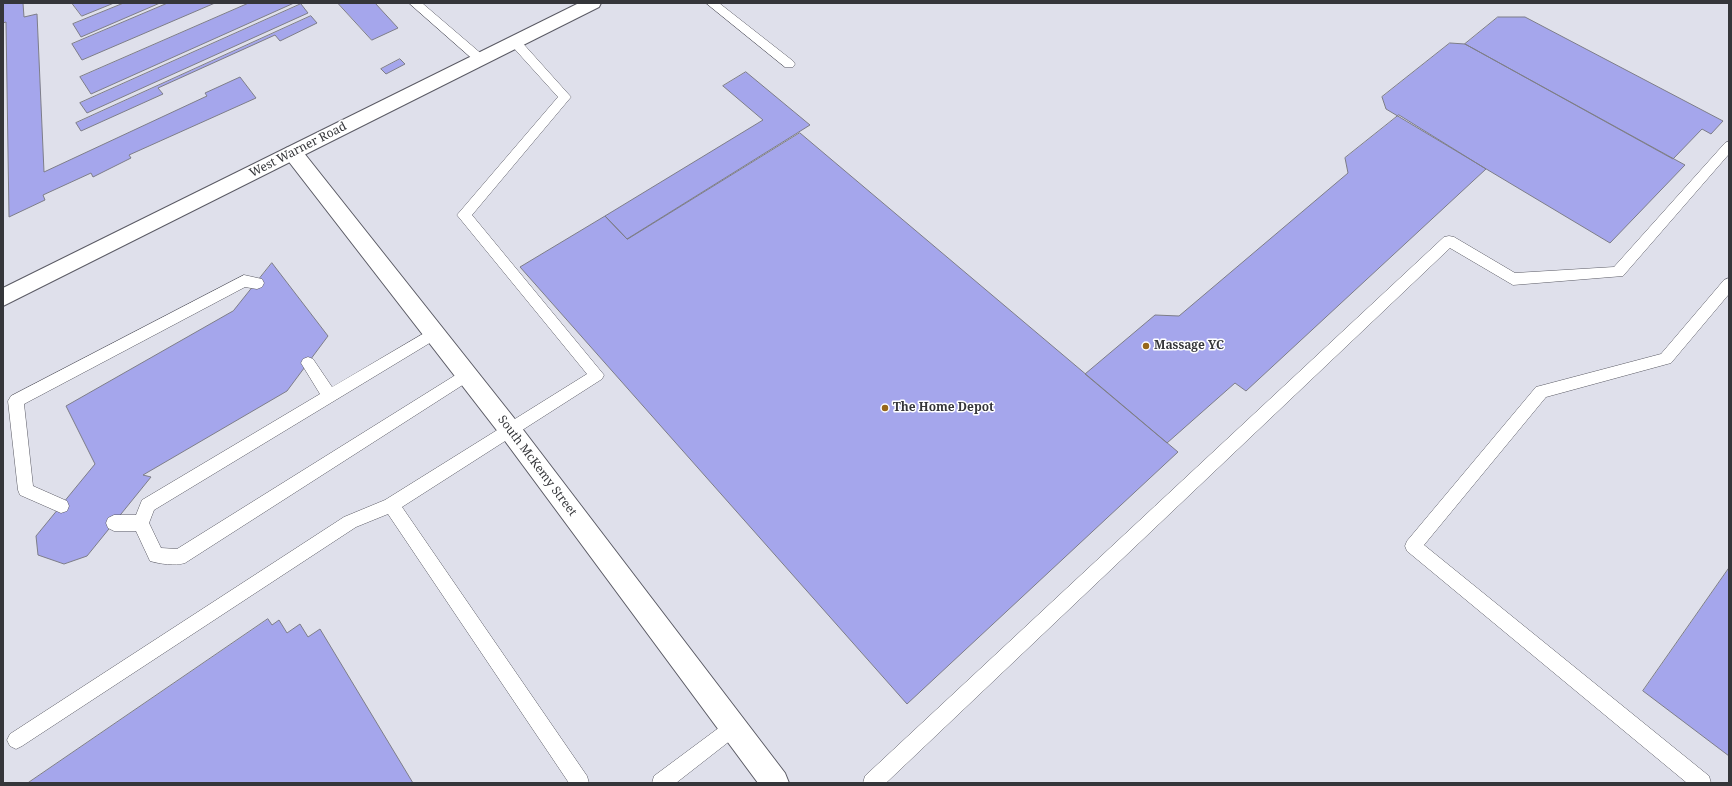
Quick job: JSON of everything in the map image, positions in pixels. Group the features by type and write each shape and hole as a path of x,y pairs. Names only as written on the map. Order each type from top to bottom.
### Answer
{"street":[{"name":"West Warner Road","path":"3,298 593,3"},
{"name":"South McKemy Street","path":"293,153 433,334 510,430 775,783"}],"lane":[{"path":"414,3 480,59"},
{"path":"712,3 789,64"},
{"path":"16,740 350,522 391,504 598,375 464,215 565,97 515,42"},
{"path":"872,783 1450,240 1513,279 1618,272 1729,146"},
{"path":"61,506 26,490 16,401 244,281 257,282"},
{"path":"1702,783 1413,546 1541,392 1666,359 1729,284"},
{"path":"433,334 148,505 141,523 156,556 179,557 467,375"},
{"path":"308,363 329,396"},
{"path":"391,504 580,783"},
{"path":"114,523 141,523"},
{"path":"661,783 734,727"}],"building":[{"path":"3,3 23,3 24,17 37,14 44,172 207,96 205,93 240,77 256,98 129,155 131,158 93,177 91,173 43,195 45,200 9,217 6,22 3,23"},
{"path":"72,3 114,3 82,16"},
{"path":"124,3 160,3 81,37 73,24"},
{"path":"168,3 215,3 82,60 72,44"},
{"path":"249,3 294,3 91,94 80,77"},
{"path":"338,3 375,3 398,28 372,40"},
{"path":"301,4 308,13 87,113 80,103"},
{"path":"311,16 317,23 280,41 275,35 158,88 163,94 81,131 76,123"},
{"path":"1498,17 1525,17 1723,121 1711,134 1702,129 1673,159 1465,44"},
{"path":"1450,43 1465,44 1685,165 1610,243 1386,109 1382,97"},
{"path":"400,59 405,64 386,74 381,69"},
{"path":"746,72 810,125 627,239 605,216 763,120 723,86"},
{"path":"1399,115 1486,169 1246,391 1235,383 1167,443 1085,374 1155,315 1179,316 1348,173 1345,158"},
{"name":"The Home Depot","path":"800,133 1178,452 907,704 520,267 605,216 627,239"},
{"path":"272,263 328,336 287,391 143,475 151,477 87,556 64,564 38,555 36,536 95,464 66,406 233,311"},
{"path":"1729,568 1729,756 1643,691"},
{"path":"268,619 272,625 279,620 287,633 300,624 308,637 320,629 413,783 28,783"}],"place":[{"name":"Massage YC","path":"1146,346"},
{"name":"The Home Depot","path":"885,408"}]}
